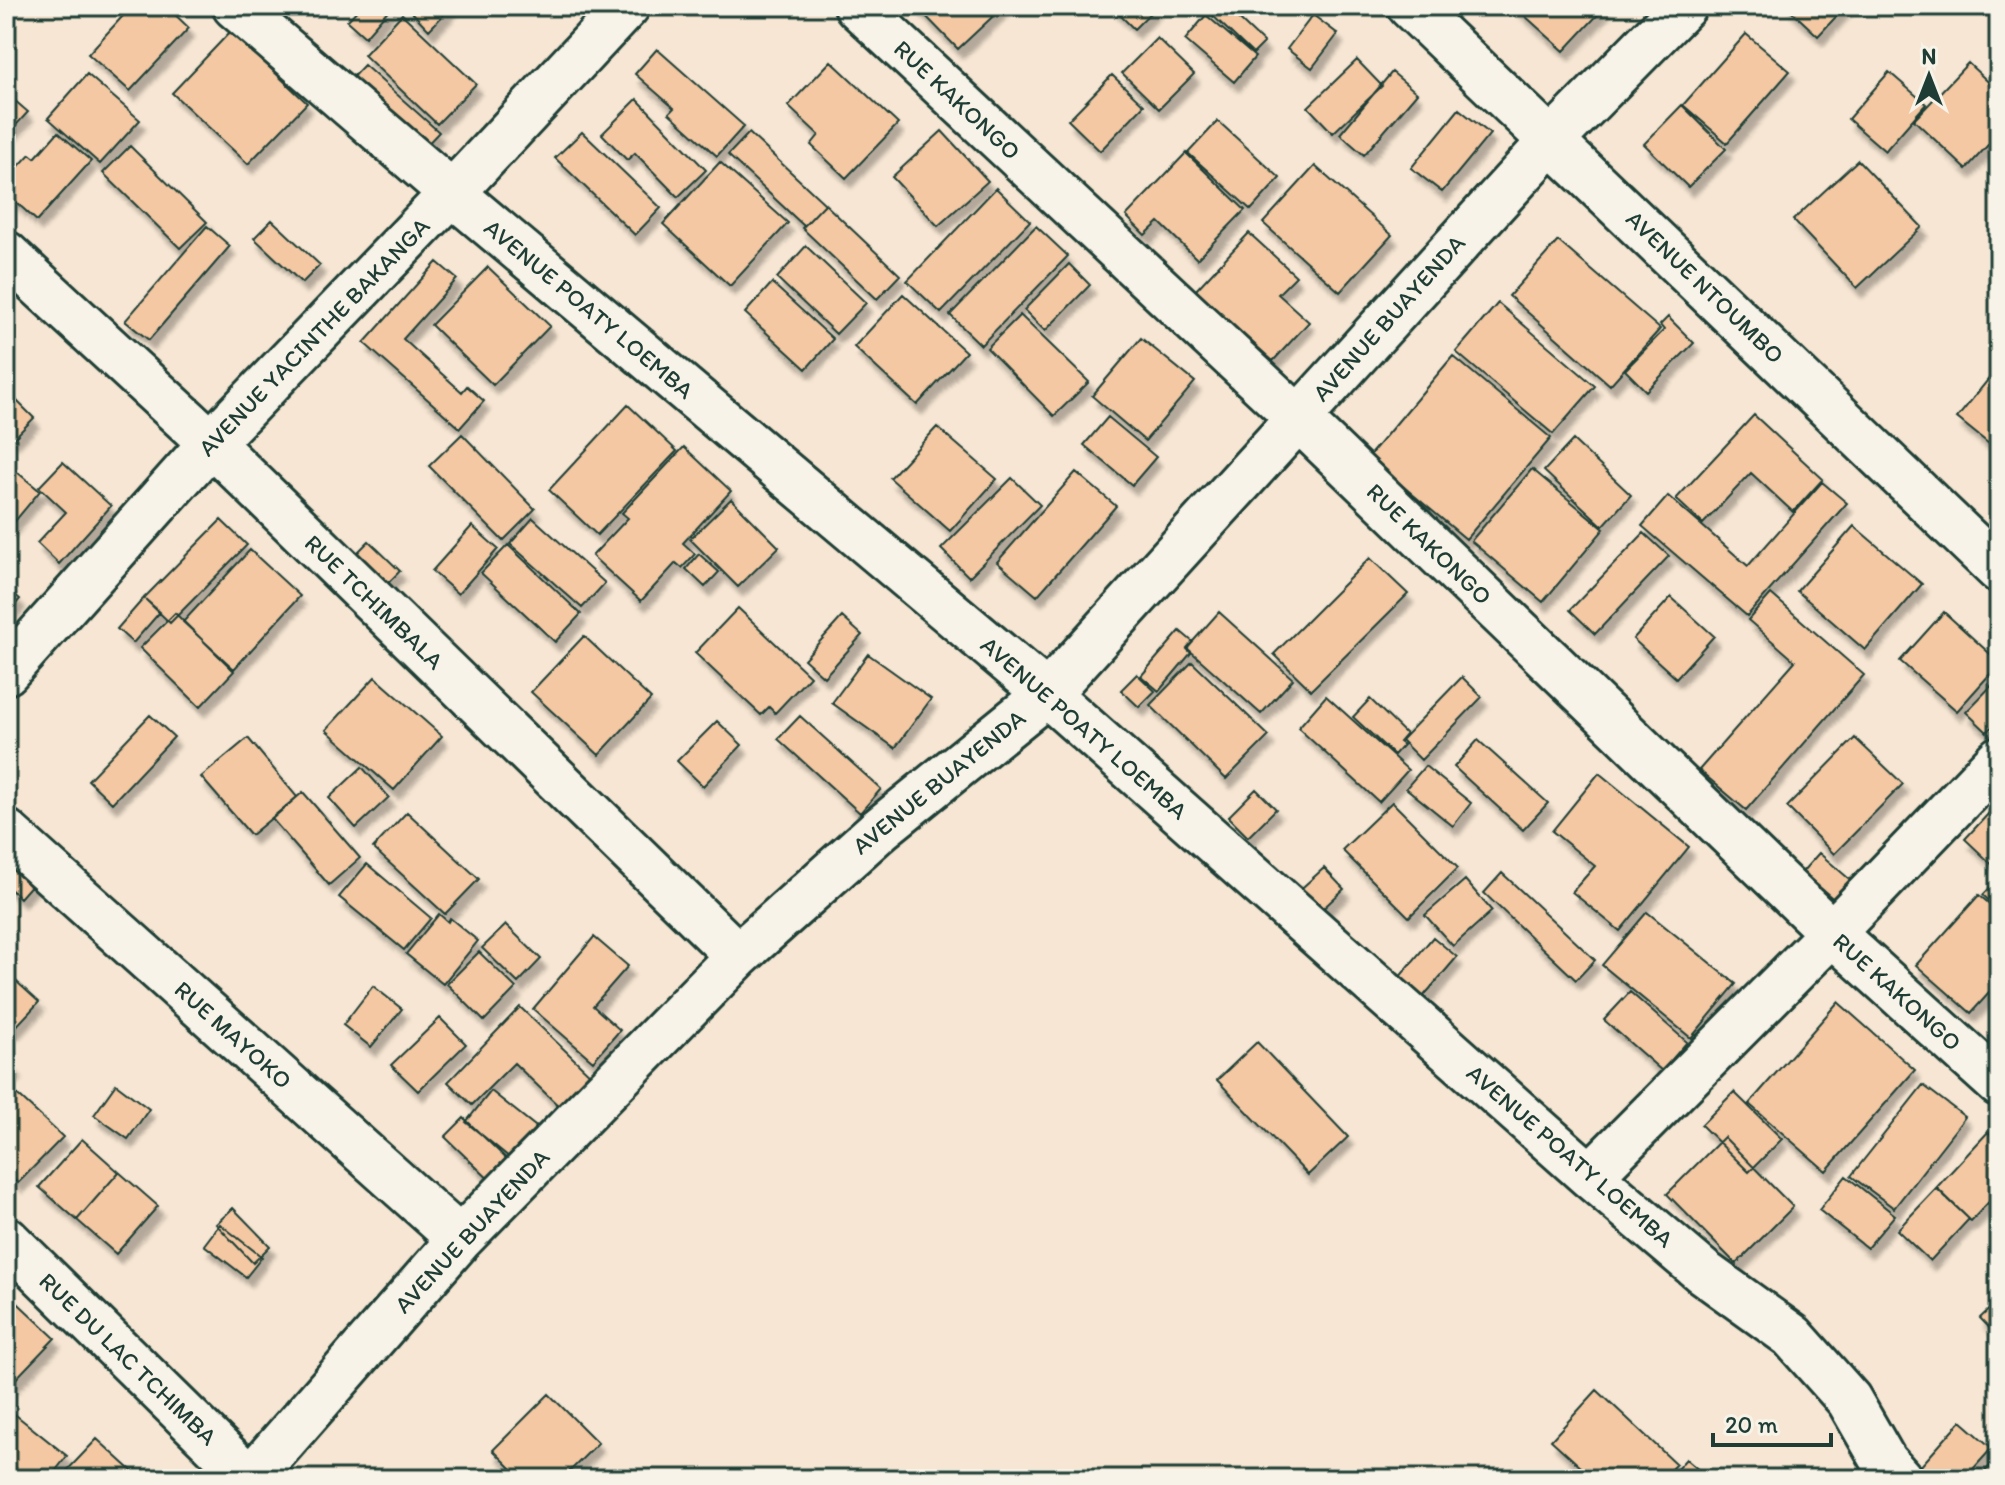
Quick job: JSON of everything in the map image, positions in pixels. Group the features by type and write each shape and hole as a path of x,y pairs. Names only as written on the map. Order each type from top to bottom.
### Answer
{"street":[{"name":"AVENUE POATY LOEMBA","path":"235,6 1047,694 1590,1176 1703,1272 1792,1336 1849,1400 1884,1461 1900,1479"},
{"name":"AVENUE YACINTHE BAKANGA","path":"10,661 211,443 627,6"},
{"name":"RUE KAKONGO","path":"857,6 1298,418 1832,933 1999,1084"},
{"name":"AVENUE NTOUMBO","path":"1410,6 1999,570"},
{"name":"AVENUE BUAYENDA","path":"250,1479 460,1239 738,956 880,829 1047,694 1552,140 1684,6"},
{"name":"RUE TCHIMBALA","path":"6,254 211,443 738,956"},
{"path":"1590,1176 1832,933 1999,759"},
{"name":"RUE MAYOKO","path":"6,832 460,1239"},
{"name":"RUE DU LAC TCHIMBA","path":"6,1239 250,1479"}],"building":[{"path":"132,6 166,6 189,28 130,91 88,54"},
{"path":"361,6 391,7 365,37 347,21"},
{"path":"406,6 452,6 429,30"},
{"path":"916,6 1004,6 958,49"},
{"path":"1111,6 1157,6 1134,29"},
{"path":"1215,6 1225,6 1264,43 1253,54 1209,12"},
{"path":"1514,6 1606,6 1564,51"},
{"path":"1786,6 1846,6 1818,36"},
{"path":"402,14 476,84 437,124 364,55"},
{"path":"1206,15 1255,57 1234,82 1185,40"},
{"path":"1313,15 1338,34 1312,68 1287,49"},
{"path":"231,31 307,103 248,164 172,93"},
{"path":"1746,34 1790,71 1727,143 1683,105"},
{"path":"1157,38 1194,74 1159,109 1122,73"},
{"path":"657,49 744,126 717,156 669,113 674,108 635,74"},
{"path":"1357,60 1382,86 1333,133 1308,107"},
{"path":"831,61 898,124 846,178 811,145 819,135 788,106"},
{"path":"1968,63 1999,92 1999,133 1966,169 1914,120"},
{"path":"364,65 439,132 421,151 346,84"},
{"path":"1392,72 1417,93 1364,155 1340,134"},
{"path":"1889,72 1926,104 1885,151 1848,119"},
{"path":"87,74 140,120 100,164 48,118"},
{"path":"1112,75 1144,105 1100,151 1068,120"},
{"path":"6,93 28,112 6,136"},
{"path":"637,99 706,170 678,197 635,153 627,160 602,134"},
{"path":"1682,105 1726,149 1688,187 1644,144"},
{"path":"1459,109 1490,134 1442,192 1411,168"},
{"path":"1218,121 1280,178 1251,210 1188,153"},
{"path":"942,131 988,181 938,226 892,177"},
{"path":"58,132 91,161 37,221 6,193 6,180 30,154 35,158"},
{"path":"582,132 661,208 635,235 555,158"},
{"path":"749,133 825,204 804,226 728,155"},
{"path":"130,146 207,222 180,248 103,173"},
{"path":"1186,153 1245,210 1197,259 1159,222 1145,235 1126,216"},
{"path":"1858,160 1922,227 1857,288 1793,220"},
{"path":"720,162 788,223 730,286 663,224"},
{"path":"1315,166 1392,235 1340,292 1263,223"},
{"path":"996,188 1030,221 941,313 907,281"},
{"path":"825,204 900,275 877,299 802,228"},
{"path":"272,220 320,265 302,283 254,238"},
{"path":"207,226 230,246 149,340 125,321"},
{"path":"1036,226 1068,256 981,345 950,315"},
{"path":"1249,233 1296,276 1278,294 1309,322 1273,361 1195,291"},
{"path":"1558,241 1660,329 1610,385 1509,296"},
{"path":"806,246 866,303 836,334 777,278"},
{"path":"437,262 457,279 403,339 462,392 467,386 484,401 460,428 364,343"},
{"path":"1069,264 1090,285 1045,331 1024,310"},
{"path":"488,267 550,326 493,385 431,325"},
{"path":"772,283 833,339 806,369 745,313"},
{"path":"903,294 966,352 917,405 854,347"},
{"path":"1498,303 1595,386 1553,434 1456,352"},
{"path":"1020,315 1089,382 1054,416 987,348"},
{"path":"1668,317 1694,343 1646,391 1625,370 1664,330 1660,325"},
{"path":"1141,338 1195,382 1145,441 1092,396"},
{"path":"1453,356 1551,438 1466,539 1368,457"},
{"path":"1999,366 1999,452 1957,418"},
{"path":"6,390 34,418 13,439 6,432"},
{"path":"628,405 677,451 597,535 549,490"},
{"path":"1754,415 1823,479 1793,512 1751,473 1703,524 1676,499"},
{"path":"1108,417 1156,457 1132,485 1084,445"},
{"path":"937,427 997,479 950,531 890,478"},
{"path":"462,434 535,509 503,541 429,466"},
{"path":"1573,440 1631,495 1603,526 1544,471"},
{"path":"684,447 731,491 683,543 695,554 682,568 676,563 641,601 592,556 628,518 622,513"},
{"path":"63,462 111,506 59,564 37,543 66,512 39,487"},
{"path":"6,463 40,491 6,532"},
{"path":"1532,469 1604,529 1543,602 1471,541"},
{"path":"1076,472 1116,506 1037,596 997,562"},
{"path":"1012,478 1040,505 969,577 941,549"},
{"path":"1822,482 1847,503 1747,616 1642,526 1668,496 1748,566"},
{"path":"731,499 779,547 738,587 690,539"},
{"path":"533,518 605,583 582,608 510,544"},
{"path":"221,520 247,545 170,623 144,598"},
{"path":"472,526 498,549 458,594 432,571"},
{"path":"1854,526 1922,584 1865,650 1797,591"},
{"path":"1644,533 1669,556 1595,634 1570,610"},
{"path":"369,541 400,571 379,592 348,562"},
{"path":"508,545 581,614 555,642 481,573"},
{"path":"250,550 300,596 234,669 183,622"},
{"path":"699,554 719,572 705,587 686,569"},
{"path":"1370,558 1408,594 1311,690 1274,654"},
{"path":"6,587 20,599 6,616"},
{"path":"1771,594 1864,675 1746,810 1699,770 1795,661 1748,620"},
{"path":"1671,597 1714,636 1676,678 1633,639"},
{"path":"144,598 160,612 133,643 117,629"},
{"path":"738,608 810,676 775,713 769,707 761,715 695,653"},
{"path":"1219,612 1293,679 1261,714 1187,648"},
{"path":"1944,612 1999,662 1957,711 1900,661"},
{"path":"175,613 234,671 200,707 140,648"},
{"path":"842,617 862,635 824,677 804,659"},
{"path":"1180,631 1193,642 1187,649 1191,653 1159,691 1141,676"},
{"path":"584,636 651,699 599,755 531,692"},
{"path":"868,654 931,699 895,748 832,703"},
{"path":"1192,662 1269,736 1226,779 1150,705"},
{"path":"1137,674 1155,691 1139,707 1121,690"},
{"path":"375,677 442,736 394,790 326,730"},
{"path":"1462,677 1482,697 1421,760 1401,740"},
{"path":"1999,678 1999,720 1987,732 1966,712"},
{"path":"1326,696 1408,770 1379,802 1298,728"},
{"path":"1370,699 1406,734 1399,742 1403,745 1394,755 1353,717"},
{"path":"150,715 174,737 112,803 88,780"},
{"path":"800,716 881,789 860,813 778,739"},
{"path":"717,721 742,745 703,786 677,761"},
{"path":"248,738 297,797 251,835 201,777"},
{"path":"1855,738 1903,784 1834,854 1787,807"},
{"path":"1478,740 1548,803 1523,830 1454,767"},
{"path":"1425,766 1471,803 1453,826 1406,788"},
{"path":"362,767 389,797 356,828 329,798"},
{"path":"1599,773 1689,847 1620,931 1572,892 1595,866 1552,831"},
{"path":"1256,789 1276,809 1248,837 1228,817"},
{"path":"303,792 360,858 329,885 272,819"},
{"path":"1392,802 1458,868 1409,917 1342,850"},
{"path":"407,812 479,879 445,914 373,848"},
{"path":"1990,812 1999,820 1999,871 1965,839"},
{"path":"1819,853 1854,883 1837,902 1802,872"},
{"path":"14,862 35,881 20,898 6,885 6,870"},
{"path":"367,864 431,918 404,950 339,897"},
{"path":"1324,868 1344,889 1315,916 1294,895"},
{"path":"1502,873 1595,960 1576,980 1484,893"},
{"path":"1999,878 1999,910 1983,895"},
{"path":"1465,880 1492,911 1453,946 1425,915"},
{"path":"1979,895 1999,912 1999,982 1971,1013 1916,965"},
{"path":"1647,912 1736,984 1691,1038 1602,965"},
{"path":"439,914 448,922 450,918 478,941 443,984 406,954"},
{"path":"506,925 541,959 518,983 482,948"},
{"path":"594,937 628,966 593,1006 620,1030 593,1061 533,1009"},
{"path":"1433,937 1457,957 1422,998 1398,979"},
{"path":"479,952 516,988 484,1021 447,984"},
{"path":"6,972 39,1002 12,1031 6,1026"},
{"path":"373,986 402,1009 371,1047 343,1025"},
{"path":"1630,992 1687,1042 1662,1071 1604,1020"},
{"path":"1838,1002 1915,1070 1826,1171 1749,1104"},
{"path":"520,1007 597,1081 566,1113 514,1063 472,1105 448,1082"},
{"path":"440,1018 466,1044 418,1091 391,1065"},
{"path":"1257,1042 1348,1137 1308,1175 1217,1080"},
{"path":"6,1059 16,1069 6,1080"},
{"path":"116,1084 149,1109 128,1139 94,1115"},
{"path":"1923,1085 1965,1117 1894,1208 1851,1176"},
{"path":"8,1086 63,1137 18,1183 6,1172"},
{"path":"491,1091 545,1134 520,1166 466,1122"},
{"path":"1734,1092 1782,1139 1749,1172 1701,1125"},
{"path":"464,1118 516,1168 497,1187 445,1137"},
{"path":"1988,1132 1999,1143 1999,1191 1971,1221 1936,1188"},
{"path":"1724,1137 1793,1207 1736,1264 1667,1194"},
{"path":"82,1139 119,1172 77,1220 39,1187"},
{"path":"119,1172 158,1206 116,1254 77,1220"},
{"path":"1846,1176 1895,1215 1867,1248 1819,1210"},
{"path":"1937,1188 1969,1219 1930,1261 1897,1230"},
{"path":"233,1208 270,1246 253,1263 216,1224"},
{"path":"220,1224 262,1257 246,1277 204,1245"},
{"path":"6,1292 55,1338 6,1389"},
{"path":"1999,1300 1999,1338 1980,1318"},
{"path":"1597,1390 1676,1464 1661,1479 1594,1479 1551,1440"},
{"path":"549,1394 598,1443 562,1479 522,1479 493,1450"},
{"path":"7,1408 67,1456 49,1479 20,1479 6,1468"},
{"path":"1961,1421 1992,1448 1964,1479 1932,1479 1919,1468"},
{"path":"97,1439 141,1479 59,1479"},
{"path":"1999,1456 1999,1479 1978,1479"},
{"path":"1686,1459 1709,1479 1668,1479"}]}
